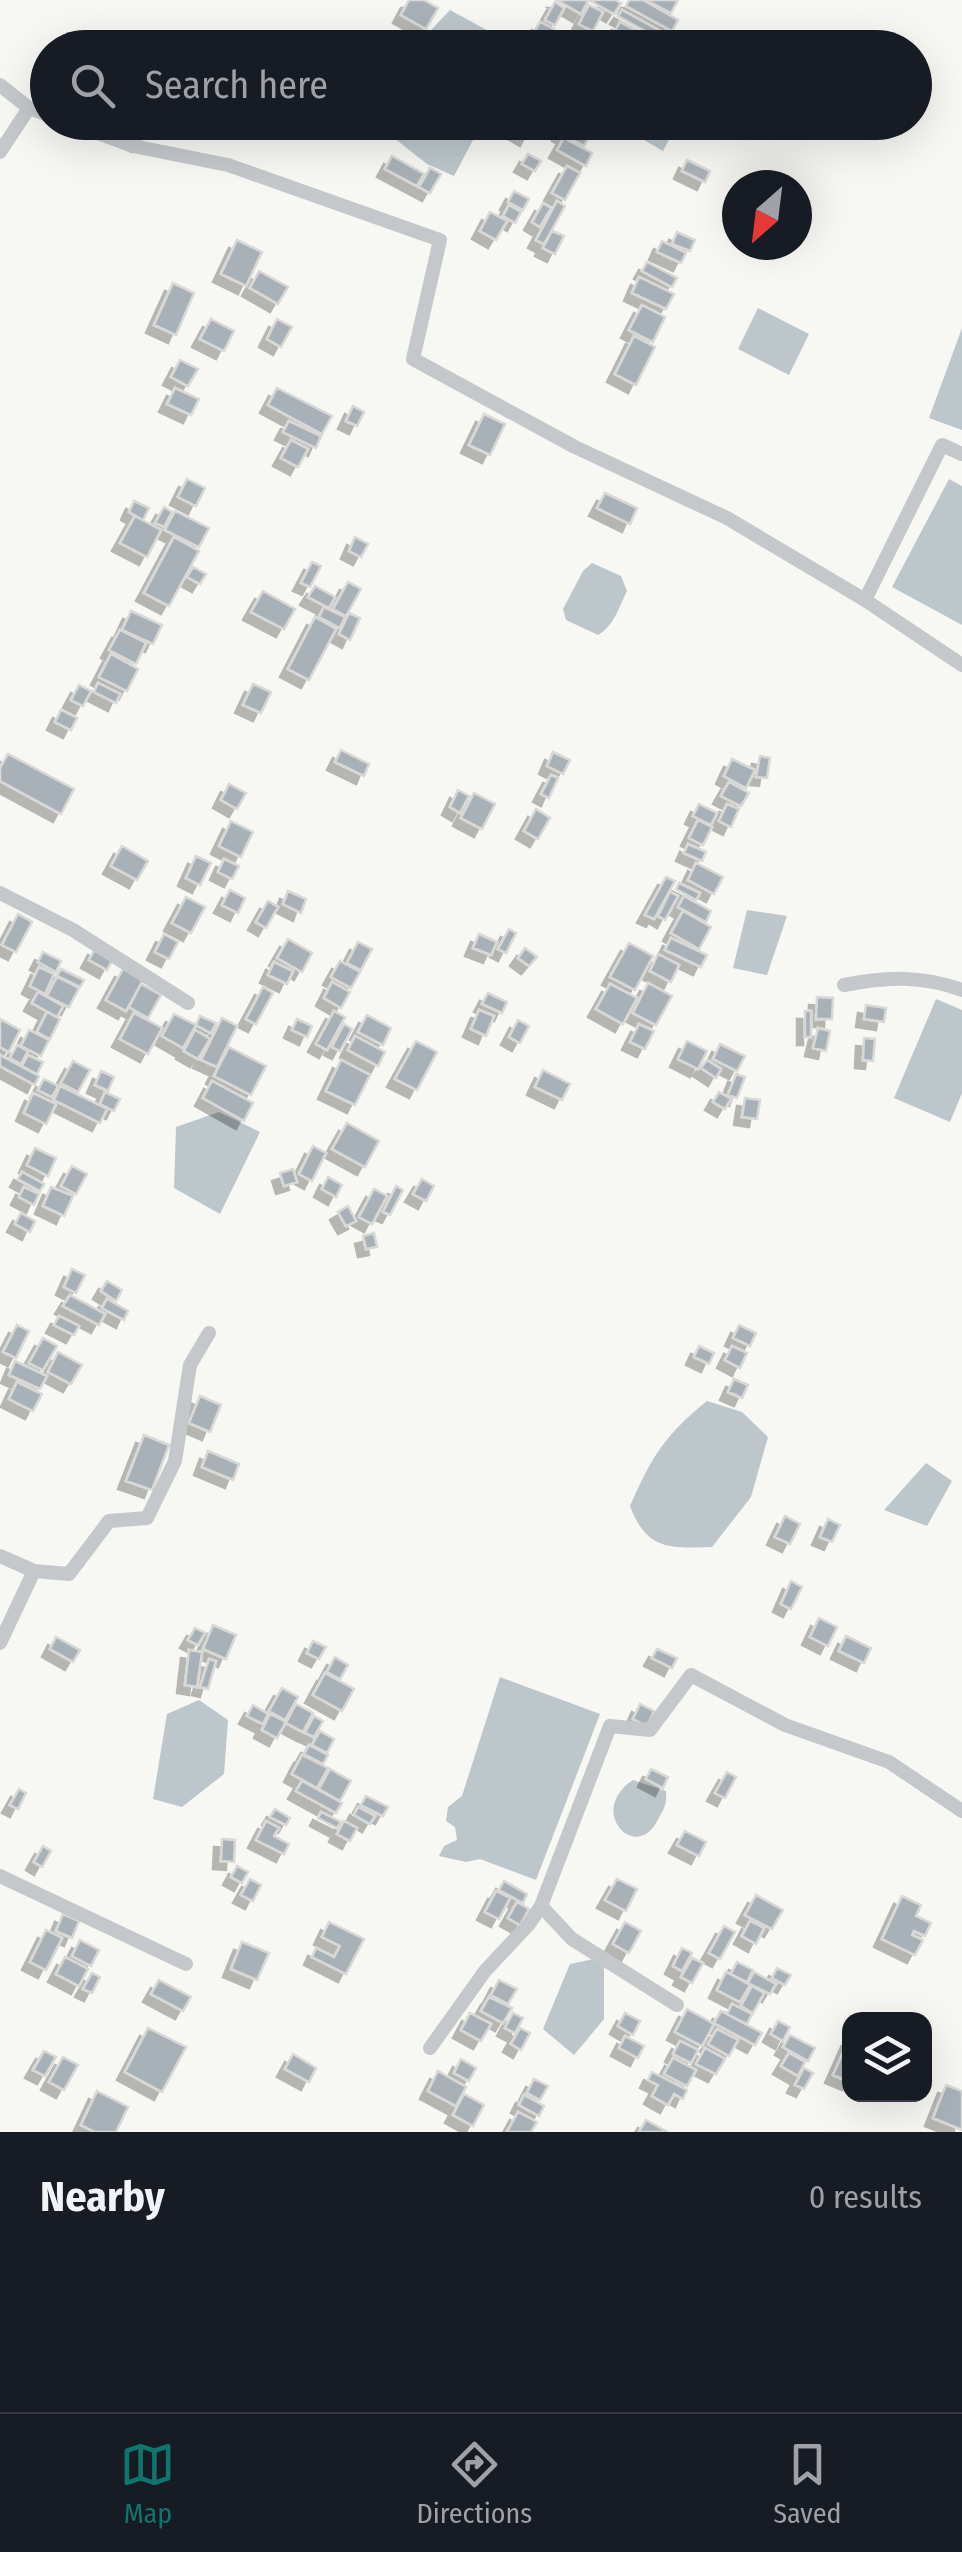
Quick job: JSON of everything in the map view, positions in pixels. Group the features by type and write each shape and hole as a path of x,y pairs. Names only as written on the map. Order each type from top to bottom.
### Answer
{"street":[{"path":"0,85 28,108 0,152"},
{"path":"116,140 228,166 440,240 413,358 574,446 727,518 864,600 962,665"},
{"path":"864,600 942,445 962,454"},
{"path":"0,893 74,930 188,1003"},
{"path":"844,985 916,977 962,990"},
{"path":"0,1556 34,1571 70,1574 108,1521 146,1518 175,1461 190,1365 208,1333"},
{"path":"0,1644 34,1571"},
{"path":"430,2048 485,1971 541,1906 610,1726 650,1730 691,1675 786,1725 889,1762 962,1811"},
{"path":"0,1876 186,1964"},
{"path":"541,1906 572,1939 677,2005"}],"shaded area":[{"path":"450,10 487,30 431,30"},
{"path":"397,140 473,140 454,176 427,164"},
{"path":"644,140 669,140 663,151"},
{"path":"758,308 809,334 789,375 738,349"},
{"path":"962,328 962,430 929,418"},
{"path":"949,479 962,486 962,625 892,587"},
{"path":"592,563 621,576 627,591 612,621 598,635 566,620 563,609 583,571"},
{"path":"747,910 787,916 767,975 733,968"},
{"path":"936,999 962,1010 962,1093 950,1122 894,1098"},
{"path":"219,1112 260,1132 220,1214 174,1188 176,1127"},
{"path":"707,1401 742,1412 768,1437 751,1497 712,1547 662,1544 644,1532 630,1506 661,1448"},
{"path":"926,1463 952,1481 927,1526 884,1510"},
{"path":"500,1677 600,1714 536,1880 480,1859 466,1862 439,1856 444,1846 457,1840 455,1827 446,1821 448,1807 462,1796"},
{"path":"199,1700 228,1720 224,1774 182,1807 153,1799 167,1714"},
{"path":"633,1780 666,1791 665,1807 657,1821 648,1833 638,1837 628,1835 614,1818 620,1792"},
{"path":"604,1957 604,2019 574,2055 543,2029 570,1964"}],"building":[{"path":"409,0 424,0 438,8 426,29 401,15"},
{"path":"557,0 586,0 588,1 581,14"},
{"path":"589,0 615,0 621,3 614,14"},
{"path":"629,0 643,0 678,20 670,30 626,6"},
{"path":"646,0 678,0 671,13"},
{"path":"555,2 564,8 555,25 545,20"},
{"path":"589,5 603,12 594,30 579,24"},
{"path":"622,10 659,30 643,30 618,16"},
{"path":"540,22 554,29 553,30 535,30"},
{"path":"620,22 635,30 616,30"},
{"path":"563,140 568,140 592,153 586,166 557,150"},
{"path":"528,154 541,161 535,171 522,164"},
{"path":"392,156 424,174 417,186 385,169"},
{"path":"687,160 710,171 705,182 682,171"},
{"path":"567,166 580,173 565,200 552,193"},
{"path":"430,168 441,174 430,193 419,187"},
{"path":"514,191 529,199 523,210 508,202"},
{"path":"557,201 565,206 544,244 536,240"},
{"path":"543,203 551,208 540,227 532,222"},
{"path":"509,205 521,212 515,223 503,216"},
{"path":"490,212 507,221 496,240 480,231"},
{"path":"552,231 564,236 555,254 543,248"},
{"path":"677,232 695,240 690,251 672,244"},
{"path":"237,240 262,252 246,286 221,274"},
{"path":"662,241 686,253 681,263 657,252"},
{"path":"647,262 677,278 672,287 642,271"},
{"path":"259,271 288,287 278,304 250,288"},
{"path":"639,277 674,294 666,309 632,293"},
{"path":"173,283 194,293 176,335 154,325"},
{"path":"642,305 665,317 653,342 629,330"},
{"path":"211,319 234,331 224,351 200,339"},
{"path":"277,319 292,327 281,347 267,339"},
{"path":"634,336 655,347 636,385 615,374"},
{"path":"180,360 198,369 188,386 171,377"},
{"path":"175,388 199,399 191,415 167,404"},
{"path":"277,388 332,416 322,434 268,405"},
{"path":"353,406 364,412 357,426 346,421"},
{"path":"484,414 505,424 490,455 469,445"},
{"path":"289,421 321,436 316,448 283,432"},
{"path":"291,440 308,449 298,467 281,458"},
{"path":"187,479 205,488 196,506 178,497"},
{"path":"605,493 637,508 630,524 597,508"},
{"path":"134,501 149,508 143,520 129,512"},
{"path":"164,507 172,512 164,527 155,523"},
{"path":"175,511 209,528 199,547 165,530"},
{"path":"135,516 161,530 147,557 120,543"},
{"path":"174,537 199,551 169,606 144,593"},
{"path":"355,537 368,544 361,557 349,551"},
{"path":"312,562 321,566 310,587 301,583"},
{"path":"193,567 206,574 200,584 187,577"},
{"path":"348,582 361,589 346,616 333,609"},
{"path":"315,586 335,597 329,608 308,597"},
{"path":"263,591 295,609 284,629 251,612"},
{"path":"324,607 345,617 340,628 319,617"},
{"path":"131,611 162,625 153,644 122,630"},
{"path":"349,613 360,618 350,640 339,634"},
{"path":"315,617 336,629 309,680 288,669"},
{"path":"120,630 146,643 136,664 109,650"},
{"path":"111,654 138,669 127,691 99,677"},
{"path":"98,683 120,694 116,703 94,692"},
{"path":"253,684 271,692 261,713 243,705"},
{"path":"79,685 91,691 83,706 71,700"},
{"path":"61,710 77,718 71,730 55,722"},
{"path":"341,750 369,764 364,776 335,762"},
{"path":"553,752 570,760 563,774 547,766"},
{"path":"8,754 74,789 61,814 0,781 0,768"},
{"path":"760,756 770,758 767,778 756,777"},
{"path":"732,759 755,770 746,788 724,776"},
{"path":"551,775 558,778 549,798 541,794"},
{"path":"729,782 749,793 741,806 721,796"},
{"path":"229,784 246,793 237,809 221,800"},
{"path":"458,790 469,796 460,813 450,807"},
{"path":"474,793 495,804 482,829 461,818"},
{"path":"699,804 717,813 711,825 693,816"},
{"path":"727,804 739,809 731,827 719,821"},
{"path":"536,809 550,818 538,839 524,831"},
{"path":"698,820 712,827 703,845 689,838"},
{"path":"231,821 253,832 241,857 219,846"},
{"path":"688,844 706,852 702,861 684,853"},
{"path":"122,846 148,861 137,880 111,866"},
{"path":"196,856 211,863 200,885 186,878"},
{"path":"224,859 239,866 232,879 218,872"},
{"path":"696,863 723,877 714,894 688,880"},
{"path":"666,877 675,881 654,919 645,915"},
{"path":"679,883 700,893 696,900 676,889"},
{"path":"230,890 245,898 238,913 222,905"},
{"path":"288,891 306,899 301,913 283,904"},
{"path":"670,892 678,896 665,920 658,916"},
{"path":"684,896 711,911 706,922 678,907"},
{"path":"186,897 205,907 191,933 172,923"},
{"path":"268,901 278,907 266,928 256,922"},
{"path":"683,911 711,927 699,949 671,933"},
{"path":"18,914 32,922 16,952 2,945"},
{"path":"509,929 516,933 506,953 498,949"},
{"path":"164,934 178,942 169,959 155,952"},
{"path":"479,934 497,942 491,955 473,948"},
{"path":"671,938 707,955 701,967 665,950"},
{"path":"288,939 312,953 302,972 277,958"},
{"path":"358,942 372,949 361,970 347,963"},
{"path":"629,943 653,956 635,990 610,977"},
{"path":"96,947 114,957 107,970 89,960"},
{"path":"525,948 537,957 529,966 518,958"},
{"path":"43,952 61,961 56,972 38,962"},
{"path":"658,954 679,965 671,982 650,971"},
{"path":"340,961 360,972 351,988 331,977"},
{"path":"274,962 293,971 287,984 268,975"},
{"path":"39,967 54,974 45,994 30,986"},
{"path":"61,969 84,980 80,987 57,976"},
{"path":"123,969 143,980 126,1011 106,1000"},
{"path":"57,977 79,988 69,1007 47,996"},
{"path":"332,982 350,992 341,1008 324,998"},
{"path":"648,983 672,996 656,1025 633,1013"},
{"path":"141,984 161,995 148,1018 129,1007"},
{"path":"610,984 637,998 623,1024 596,1009"},
{"path":"263,987 273,993 256,1024 246,1019"},
{"path":"38,992 63,1006 57,1017 32,1003"},
{"path":"488,993 507,1002 502,1013 482,1004"},
{"path":"817,997 833,998 832,1019 816,1019"},
{"path":"866,1005 886,1008 884,1022 864,1019"},
{"path":"479,1010 494,1016 486,1036 471,1029"},
{"path":"334,1011 345,1017 327,1050 316,1044"},
{"path":"805,1011 811,1011 811,1037 805,1037"},
{"path":"47,1012 60,1019 50,1039 37,1032"},
{"path":"134,1013 162,1028 148,1054 120,1039"},
{"path":"174,1014 196,1025 183,1048 162,1036"},
{"path":"367,1015 391,1028 383,1045 358,1032"},
{"path":"200,1016 216,1023 211,1033 196,1025"},
{"path":"222,1018 237,1026 217,1067 201,1060"},
{"path":"0,1019 20,1030 9,1052 0,1047"},
{"path":"297,1019 312,1026 307,1037 292,1030"},
{"path":"518,1020 529,1026 520,1043 509,1037"},
{"path":"344,1024 352,1029 340,1051 332,1047"},
{"path":"639,1024 654,1031 645,1049 630,1042"},
{"path":"818,1028 830,1031 826,1051 813,1048"},
{"path":"29,1030 49,1040 41,1056 21,1046"},
{"path":"195,1030 210,1039 198,1059 184,1051"},
{"path":"355,1036 385,1052 378,1066 348,1050"},
{"path":"864,1038 875,1039 873,1061 863,1060"},
{"path":"416,1041 437,1052 417,1090 395,1079"},
{"path":"687,1041 707,1051 698,1069 678,1059"},
{"path":"720,1044 745,1056 737,1071 713,1059"},
{"path":"17,1045 28,1051 21,1064 10,1058"},
{"path":"229,1047 266,1066 251,1095 214,1076"},
{"path":"0,1055 39,1076 35,1085 0,1066"},
{"path":"28,1055 43,1062 37,1074 22,1066"},
{"path":"341,1060 370,1075 355,1105 326,1091"},
{"path":"707,1060 721,1069 716,1078 701,1068"},
{"path":"73,1061 90,1070 78,1092 61,1083"},
{"path":"543,1070 570,1084 562,1100 535,1087"},
{"path":"101,1071 114,1077 108,1091 95,1085"},
{"path":"736,1074 745,1077 737,1098 728,1095"},
{"path":"44,1079 58,1086 52,1097 38,1090"},
{"path":"212,1081 253,1103 244,1121 203,1098"},
{"path":"60,1086 107,1109 100,1123 54,1100"},
{"path":"105,1092 120,1099 114,1111 100,1104"},
{"path":"719,1092 731,1099 725,1109 713,1102"},
{"path":"33,1093 56,1104 46,1124 24,1113"},
{"path":"745,1098 760,1100 757,1119 742,1117"},
{"path":"347,1123 379,1141 365,1167 332,1149"},
{"path":"313,1146 326,1153 312,1181 299,1174"},
{"path":"35,1148 56,1158 48,1176 27,1165"},
{"path":"72,1166 87,1174 76,1194 61,1186"},
{"path":"293,1169 297,1182 284,1186 280,1173"},
{"path":"22,1172 44,1184 40,1191 18,1179"},
{"path":"328,1177 342,1185 336,1197 322,1189"},
{"path":"422,1179 434,1186 426,1201 413,1194"},
{"path":"396,1186 403,1190 390,1215 383,1212"},
{"path":"24,1187 39,1194 34,1205 19,1197"},
{"path":"51,1187 73,1196 64,1216 43,1206"},
{"path":"374,1189 387,1196 372,1224 359,1217"},
{"path":"348,1206 356,1221 346,1226 338,1212"},
{"path":"21,1213 35,1221 30,1232 15,1224"},
{"path":"374,1233 377,1247 366,1249 363,1236"},
{"path":"72,1269 85,1275 76,1293 64,1287"},
{"path":"107,1281 122,1290 116,1301 101,1291"},
{"path":"70,1295 105,1314 99,1325 63,1306"},
{"path":"107,1299 128,1311 124,1320 102,1308"},
{"path":"59,1316 79,1326 74,1335 54,1325"},
{"path":"17,1325 29,1331 16,1358 3,1352"},
{"path":"739,1325 756,1333 750,1346 733,1338"},
{"path":"43,1338 57,1346 43,1370 29,1363"},
{"path":"699,1346 714,1353 709,1364 694,1357"},
{"path":"732,1346 747,1353 740,1368 725,1360"},
{"path":"58,1352 82,1365 71,1384 48,1372"},
{"path":"15,1361 47,1376 40,1389 9,1375"},
{"path":"734,1379 748,1385 742,1398 728,1392"},
{"path":"17,1382 42,1394 33,1411 9,1399"},
{"path":"200,1396 221,1405 210,1432 189,1423"},
{"path":"144,1435 169,1445 152,1490 126,1481"},
{"path":"208,1451 239,1464 233,1480 202,1467"},
{"path":"785,1516 800,1524 790,1544 775,1537"},
{"path":"828,1519 840,1525 832,1542 820,1537"},
{"path":"791,1581 802,1587 791,1609 781,1604"},
{"path":"819,1618 837,1627 828,1646 810,1637"},
{"path":"213,1625 236,1635 226,1659 203,1649"},
{"path":"195,1628 205,1633 198,1645 188,1640"},
{"path":"846,1636 871,1648 864,1663 839,1651"},
{"path":"56,1637 80,1650 73,1662 50,1649"},
{"path":"313,1641 326,1647 319,1659 307,1653"},
{"path":"657,1649 677,1658 672,1668 652,1658"},
{"path":"189,1650 202,1652 197,1687 185,1685"},
{"path":"335,1657 348,1665 340,1679 327,1672"},
{"path":"209,1659 216,1661 208,1689 200,1687"},
{"path":"325,1673 354,1689 342,1711 313,1695"},
{"path":"282,1688 298,1697 285,1720 269,1711"},
{"path":"296,1704 313,1713 303,1732 286,1723"},
{"path":"640,1704 654,1711 647,1726 633,1719"},
{"path":"253,1705 268,1714 263,1724 247,1716"},
{"path":"270,1714 286,1722 277,1738 262,1730"},
{"path":"314,1716 323,1721 314,1737 305,1733"},
{"path":"320,1731 334,1739 327,1753 312,1745"},
{"path":"309,1745 328,1755 323,1764 304,1754"},
{"path":"302,1755 328,1768 317,1788 292,1774"},
{"path":"330,1769 351,1781 340,1801 319,1789"},
{"path":"651,1769 668,1777 663,1788 646,1779"},
{"path":"727,1772 736,1777 725,1798 715,1793"},
{"path":"302,1781 342,1803 336,1813 296,1791"},
{"path":"19,1789 26,1793 18,1809 10,1805"},
{"path":"366,1796 388,1807 383,1816 361,1805"},
{"path":"358,1807 375,1816 370,1824 354,1815"},
{"path":"275,1809 290,1818 286,1825 270,1817"},
{"path":"321,1812 341,1822 337,1828 318,1818"},
{"path":"266,1821 279,1828 274,1836 289,1844 284,1854 256,1840"},
{"path":"344,1821 357,1828 350,1841 337,1834"},
{"path":"685,1831 706,1842 699,1856 677,1845"},
{"path":"222,1839 235,1840 234,1862 221,1861"},
{"path":"43,1846 51,1851 42,1867 34,1862"},
{"path":"237,1866 248,1872 242,1883 231,1877"},
{"path":"250,1879 261,1885 253,1901 241,1895"},
{"path":"617,1879 637,1889 626,1911 605,1900"},
{"path":"504,1881 527,1894 523,1903 499,1890"},
{"path":"496,1891 510,1898 499,1919 485,1912"},
{"path":"756,1895 783,1910 772,1929 745,1915"},
{"path":"902,1896 921,1905 916,1916 931,1923 925,1936 914,1931 912,1935 923,1940 915,1955 882,1939"},
{"path":"517,1902 529,1909 520,1925 508,1918"},
{"path":"63,1914 79,1921 72,1938 56,1931"},
{"path":"750,1921 764,1928 756,1944 742,1936"},
{"path":"329,1922 364,1939 346,1974 312,1957 316,1948 334,1957 340,1946 322,1937"},
{"path":"625,1922 641,1931 629,1953 613,1944"},
{"path":"724,1926 735,1932 720,1959 709,1953"},
{"path":"46,1930 62,1938 46,1970 30,1962"},
{"path":"80,1940 99,1950 91,1966 72,1956"},
{"path":"242,1942 269,1953 257,1980 231,1969"},
{"path":"682,1948 692,1953 682,1971 673,1966"},
{"path":"65,1957 88,1969 79,1986 56,1974"},
{"path":"692,1958 703,1963 692,1983 681,1977"},
{"path":"737,1962 753,1970 747,1982 731,1974"},
{"path":"777,1968 791,1975 785,1985 772,1978"},
{"path":"726,1972 750,1985 740,2002 717,1990"},
{"path":"754,1972 776,1984 770,1994 748,1983"},
{"path":"92,1973 100,1977 92,1993 83,1989"},
{"path":"159,1980 191,1997 183,2011 151,1994"},
{"path":"499,1980 517,1989 508,2004 491,1995"},
{"path":"752,1986 764,1993 753,2013 741,2006"},
{"path":"489,1997 512,2008 503,2023 481,2011"},
{"path":"732,2004 752,2014 747,2024 727,2014"},
{"path":"687,2009 714,2024 702,2046 675,2032"},
{"path":"721,2011 762,2033 755,2045 714,2023"},
{"path":"470,2013 491,2024 481,2041 461,2030"},
{"path":"513,2013 523,2018 515,2033 505,2028"},
{"path":"625,2013 640,2021 633,2035 618,2026"},
{"path":"778,2021 790,2027 783,2041 771,2034"},
{"path":"148,2028 186,2047 162,2092 125,2072"},
{"path":"520,2028 530,2033 521,2050 511,2044"},
{"path":"717,2029 738,2040 729,2056 708,2044"},
{"path":"790,2035 815,2048 808,2061 783,2047"},
{"path":"625,2036 644,2046 638,2058 619,2048"},
{"path":"680,2041 698,2050 691,2063 673,2054"},
{"path":"705,2048 725,2059 716,2074 696,2064"},
{"path":"44,2051 56,2057 45,2076 33,2070"},
{"path":"789,2053 805,2062 798,2076 781,2066"},
{"path":"293,2054 316,2068 309,2082 285,2069"},
{"path":"842,2055 842,2079 833,2075"},
{"path":"63,2057 78,2065 64,2090 49,2082"},
{"path":"673,2058 696,2070 687,2086 664,2074"},
{"path":"461,2059 476,2068 469,2081 454,2073"},
{"path":"804,2068 813,2073 804,2089 795,2085"},
{"path":"438,2071 466,2087 456,2106 428,2091"},
{"path":"652,2072 687,2090 683,2099 674,2094 668,2105 652,2096 658,2085 648,2080"},
{"path":"534,2079 548,2086 540,2100 527,2093"},
{"path":"946,2085 962,2091 962,2130 933,2118"},
{"path":"97,2091 128,2107 116,2132 95,2132 81,2125"},
{"path":"464,2094 484,2105 473,2126 453,2115"},
{"path":"524,2095 544,2106 539,2116 519,2105"},
{"path":"518,2112 537,2122 531,2132 507,2132"},
{"path":"646,2120 668,2132 639,2132"}]}
